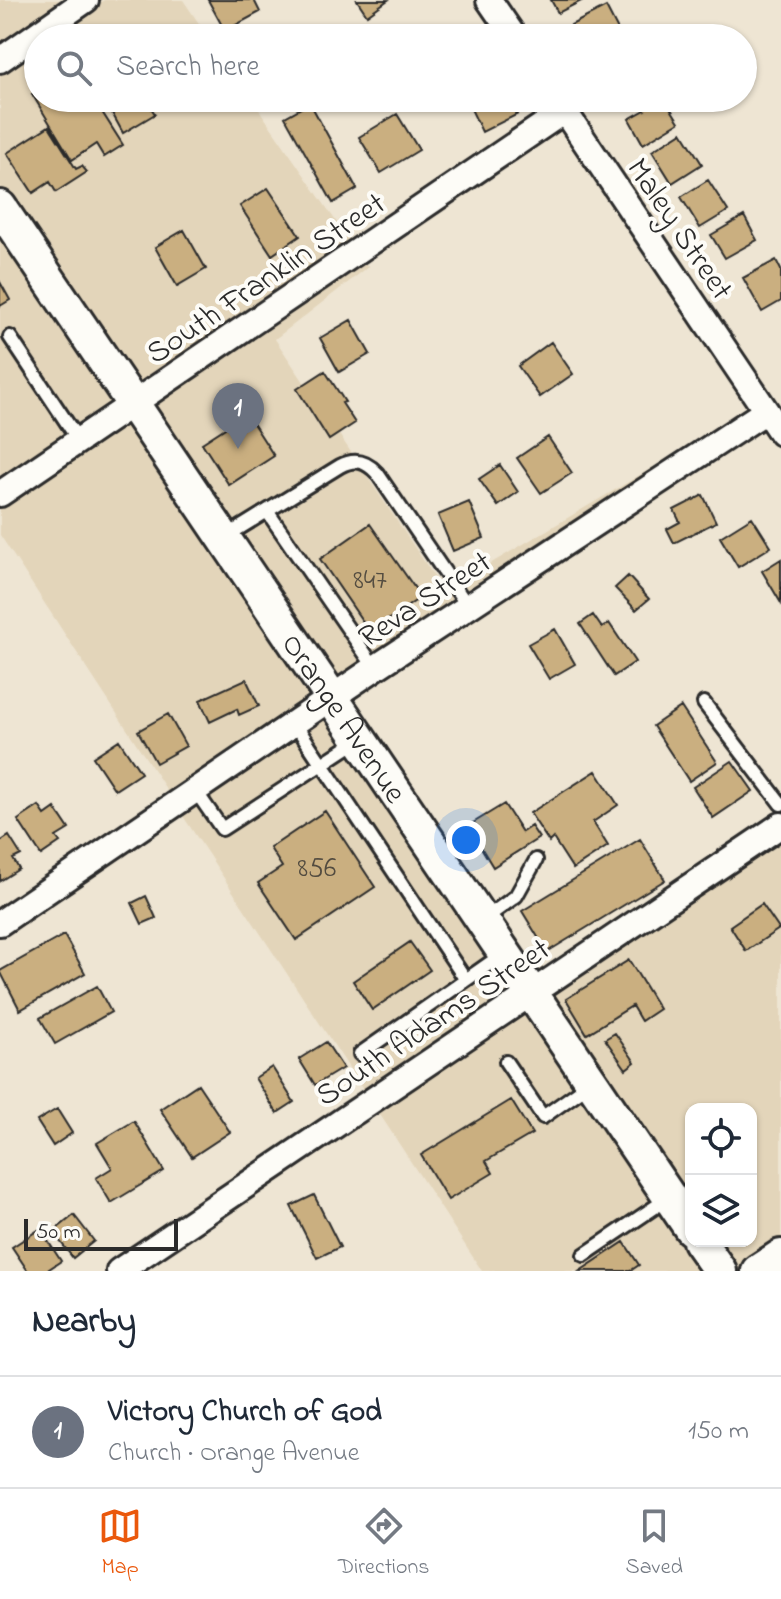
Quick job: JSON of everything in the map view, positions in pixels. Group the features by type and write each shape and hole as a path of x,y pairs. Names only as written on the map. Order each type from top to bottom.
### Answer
{"street":[{"path":"52,24 86,0"},
{"path":"489,0 505,24"},
{"path":"0,60 24,43"},
{"name":"South Franklin Street","path":"0,494 134,405 549,112"},
{"name":"Maley Street","path":"565,112 781,433"},
{"name":"Orange Avenue","path":"0,207 685,1220"},
{"name":"Reva Street","path":"0,923 375,668 766,411"},
{"name":"South Adams Street","path":"119,1271 781,825"},
{"path":"703,1247 720,1271"},
{"path":"758,1271 781,1256"}],"lane":[{"path":"10,337 79,441"},
{"path":"224,538 349,461 369,464 469,608"},
{"path":"267,511 375,668"},
{"path":"704,703 781,804"},
{"path":"295,724 466,980"},
{"path":"195,790 222,829 360,739"},
{"path":"483,920 516,896 536,860"},
{"path":"360,1054 505,952"},
{"path":"506,1062 543,1117 592,1083"},
{"path":"584,1255 670,1198"}],"shaded area":[{"path":"0,0 67,0 33,24 24,24 24,30 0,47"},
{"path":"104,0 183,0 199,24 70,24"},
{"path":"24,57 24,112 261,112 351,243 137,389 0,186 0,73"},
{"path":"0,228 118,402 0,482"},
{"path":"364,261 368,267 275,339 444,591 728,423 335,683 149,407"},
{"path":"130,420 316,696 170,795 0,535 0,507"},
{"path":"328,714 516,990 365,1092 181,813"},
{"path":"781,838 781,1243 739,1271 734,1271 717,1247 757,1247 757,1103 685,1103 685,1199 547,995"},
{"path":"528,1008 685,1240 685,1247 690,1247 706,1271 482,1271 377,1110"}],"building":[{"path":"208,0 254,0 260,12 238,24 221,24"},
{"path":"357,0 388,0 367,15"},
{"path":"551,0 583,0 558,13"},
{"path":"606,7 615,24 573,24"},
{"path":"43,112 102,112 123,145 104,157 96,144 72,160"},
{"path":"112,112 154,112 155,114 123,133"},
{"path":"294,112 315,112 357,189 333,203 285,117"},
{"path":"472,112 517,112 518,114 482,132"},
{"path":"641,112 673,112 679,122 643,144 629,119"},
{"path":"397,114 419,150 381,173 359,137"},
{"path":"49,126 76,169 82,166 87,172 56,192 50,182 33,193 7,153"},
{"path":"682,132 702,164 672,183 652,151"},
{"path":"708,180 728,211 700,228 681,197"},
{"path":"268,188 300,236 272,255 240,206"},
{"path":"744,216 757,240 725,258 711,235"},
{"path":"184,230 206,269 177,286 155,247"},
{"path":"776,260 781,270 781,301 762,312 743,278"},
{"path":"0,282 10,300 0,306"},
{"path":"351,320 370,354 339,372 320,338"},
{"path":"551,342 573,374 540,397 518,366"},
{"path":"325,371 355,423 329,440 297,389"},
{"path":"247,414 274,456 229,485 202,443"},
{"path":"548,437 572,473 541,493 517,458"},
{"path":"500,465 518,492 498,506 479,479"},
{"path":"703,495 716,522 674,543 667,529 680,522 674,510"},
{"path":"469,502 484,538 453,551 438,515"},
{"path":"752,517 771,547 738,567 720,537"},
{"path":"370,524 421,597 370,632 320,559"},
{"path":"781,559 781,603 762,571"},
{"path":"628,576 649,599 636,610 615,588"},
{"path":"593,615 602,628 609,623 635,662 614,676 580,624"},
{"path":"555,629 575,664 549,679 528,644"},
{"path":"246,679 259,706 239,715 237,709 210,722 200,700"},
{"path":"681,707 717,762 689,781 653,726"},
{"path":"168,714 186,746 156,763 138,731"},
{"path":"119,740 141,773 115,790 93,757"},
{"path":"732,761 753,791 713,818 693,787"},
{"path":"596,771 618,805 593,822 608,846 573,869 553,838 549,842 530,813"},
{"path":"504,804 522,832 531,826 539,838 493,867 468,826"},
{"path":"39,806 45,815 55,808 69,829 56,837 60,842 41,855 18,820"},
{"path":"325,811 375,887 296,940 258,883 282,867 270,848"},
{"path":"9,836 21,855 13,859 19,869 0,881 0,842"},
{"path":"640,839 665,880 547,952 522,911"},
{"path":"146,896 156,918 142,924 132,903"},
{"path":"762,904 779,929 746,951 730,926"},
{"path":"64,935 85,973 20,1010 0,971"},
{"path":"410,942 430,970 372,1010 353,981"},
{"path":"629,960 659,1009 641,1021 632,1006 587,1034 566,999"},
{"path":"97,986 111,1012 55,1044 40,1018"},
{"path":"615,1033 635,1062 626,1069 605,1039"},
{"path":"326,1042 343,1068 315,1085 299,1059"},
{"path":"272,1067 294,1102 277,1113 255,1078"},
{"path":"198,1084 230,1132 192,1157 160,1109"},
{"path":"511,1100 532,1134 486,1161 493,1173 448,1200 421,1155"},
{"path":"57,1109 72,1133 53,1146 37,1121"},
{"path":"134,1121 164,1171 111,1203 96,1178 112,1168 97,1143"},
{"path":"314,1195 340,1247 317,1258 291,1206"},
{"path":"74,1215 94,1241 73,1258 53,1232"},
{"path":"40,1229 61,1261 46,1271 28,1271 12,1247"},
{"path":"624,1242 639,1265 630,1271 580,1271"}],"place":[{"name":"Victory Church of God","path":"238,449"}]}
